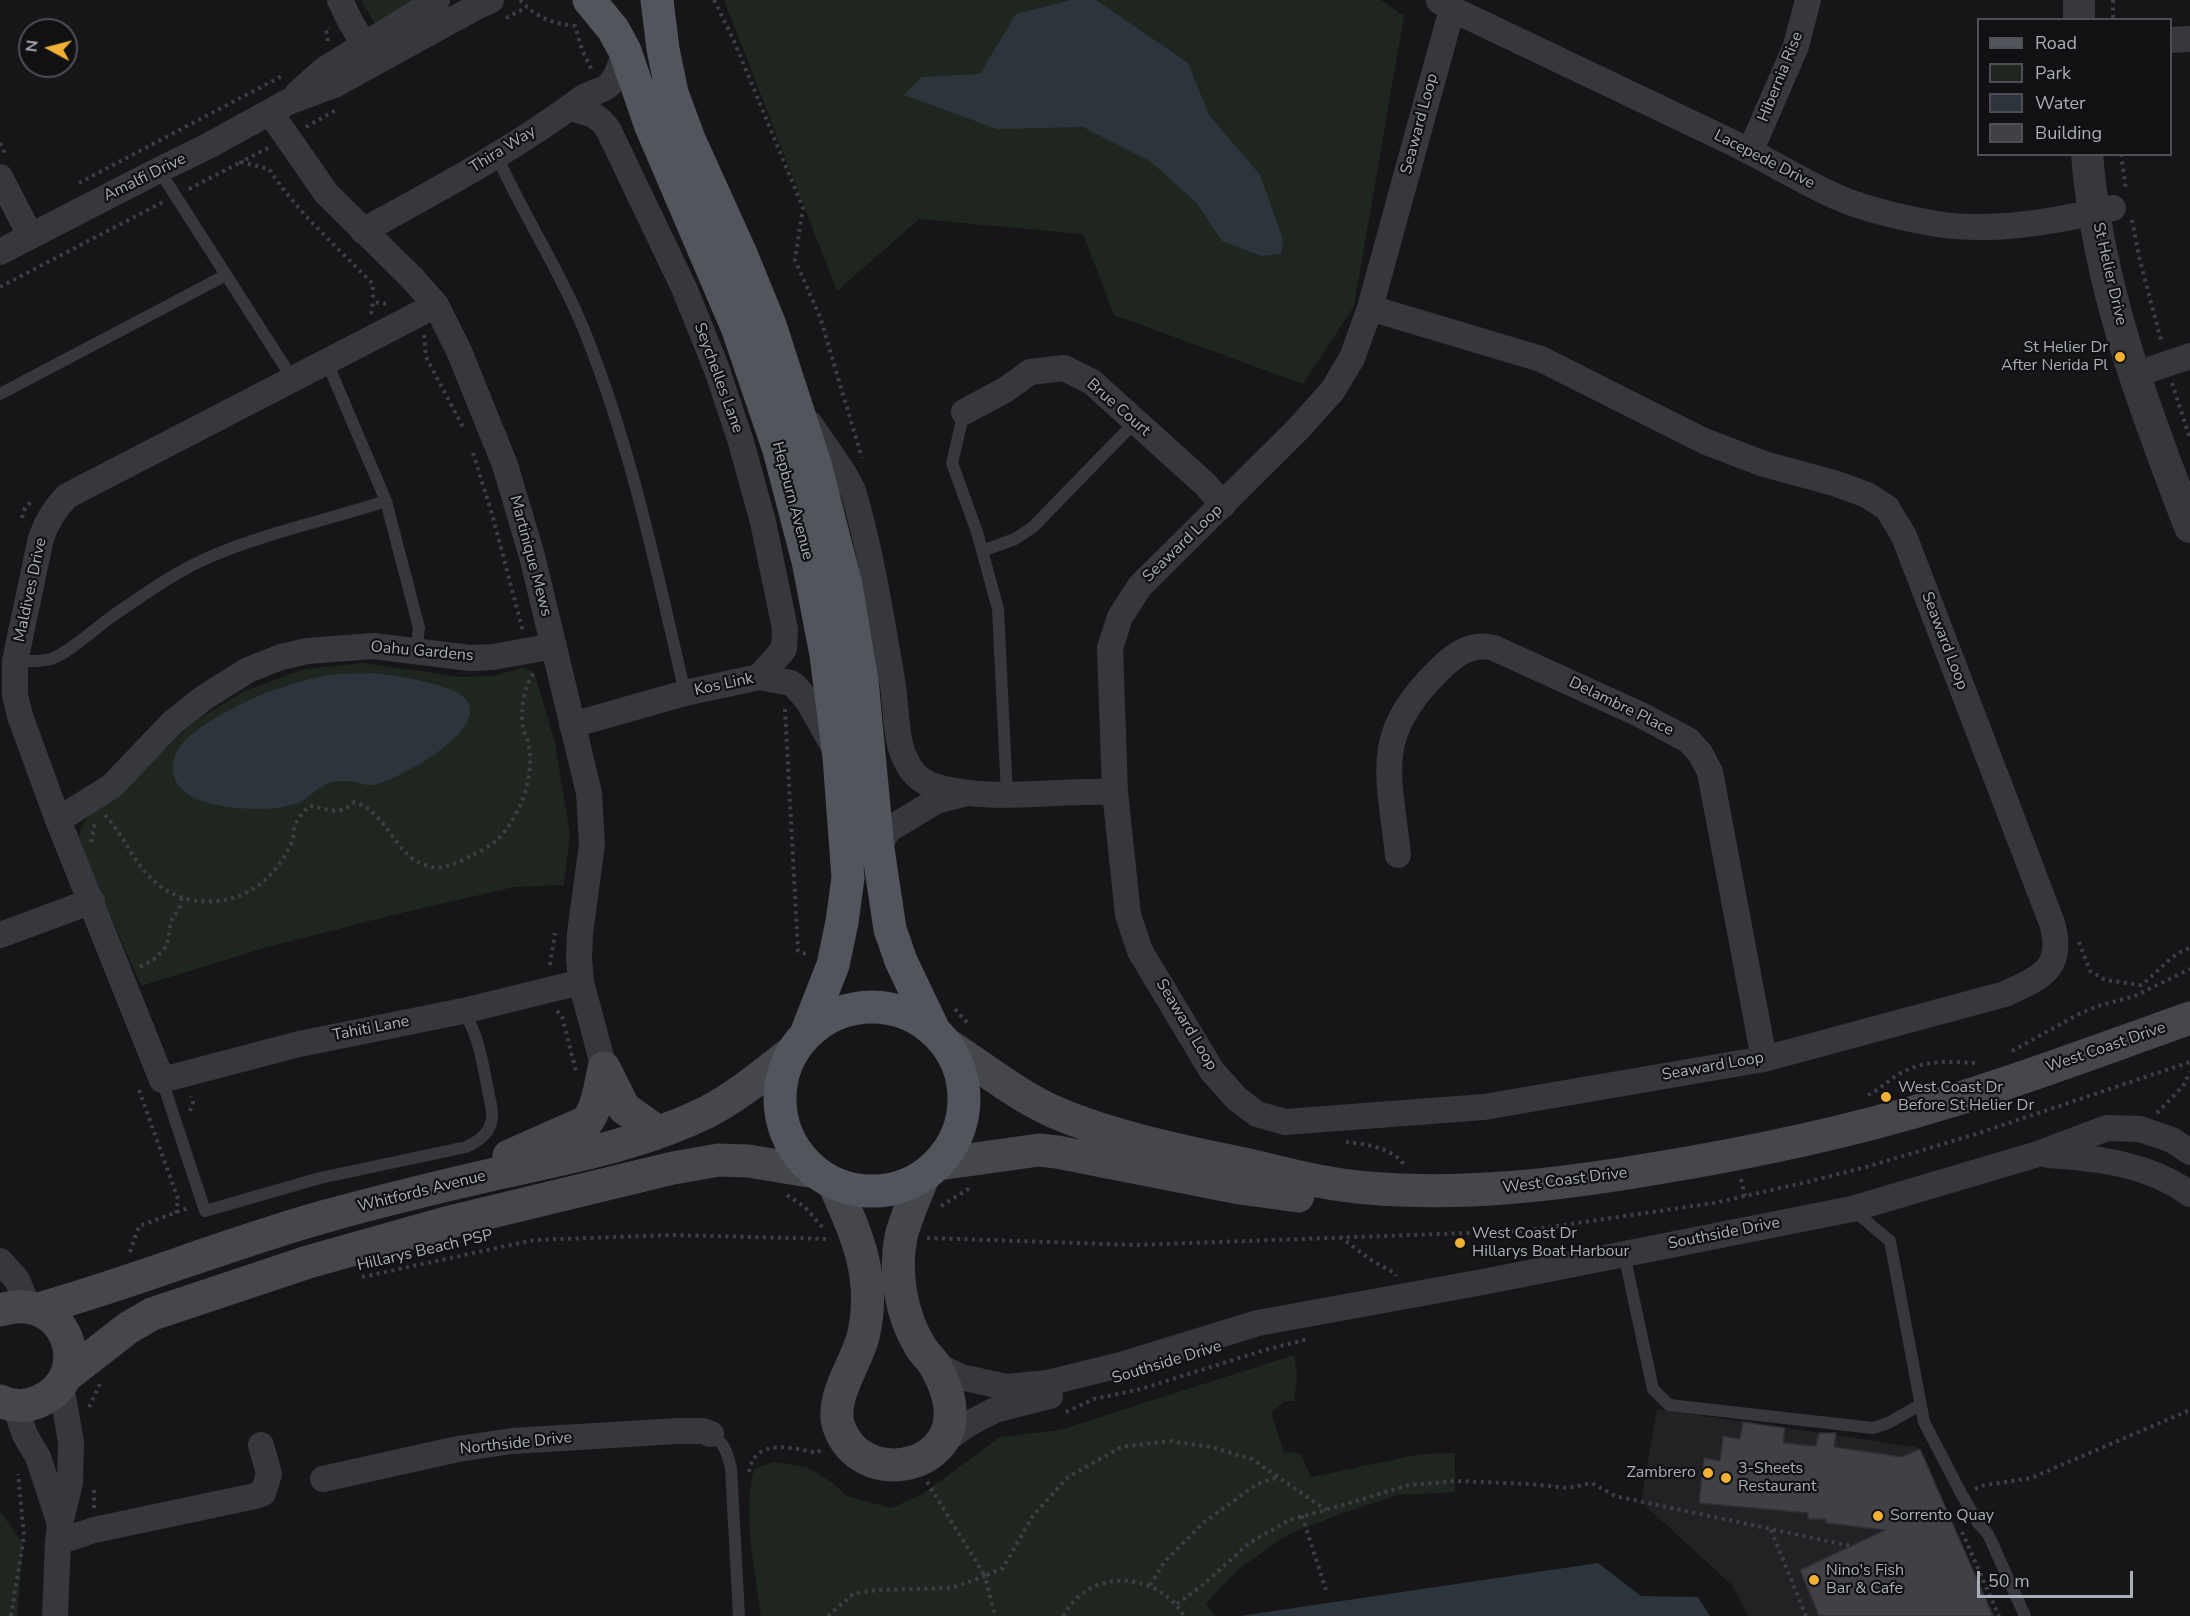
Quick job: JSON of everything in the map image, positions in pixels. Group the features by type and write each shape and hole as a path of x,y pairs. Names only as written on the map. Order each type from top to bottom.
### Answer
{"main road":[{"name":"Hepburn Avenue","path":"589,0 613,29 625,51 650,124 737,327 779,450 808,561 826,655 839,757 848,878 833,965 799,1043"},
{"name":"Hepburn Avenue","path":"657,0 663,50 672,93 689,139 770,325 815,464 846,585 862,680 878,849 890,929 901,961 940,1036"},
{"path":"868,1006 903,1011 940,1036 962,1074 965,1106 957,1137 931,1171 902,1236 898,1270 909,1325 921,1348 934,1364 950,1403 951,1421 947,1434 937,1447 911,1462 893,1466 879,1465 865,1460 850,1446 838,1426 838,1398 863,1337 868,1281 856,1236 824,1178 799,1156 788,1137 781,1116 780,1094 784,1072 799,1043 835,1014 868,1006"},
{"name":"West Coast Drive","path":"940,1036 1019,1093 1050,1110 1095,1128 1206,1156 1318,1180 1365,1188 1442,1191 1526,1188 1575,1182 1742,1154 1943,1104 2190,1018"},
{"name":"West Coast Drive","path":"931,1171 1039,1150 1240,1188 1398,1209 1468,1209 1547,1204 1701,1179 1837,1148 1961,1114 2190,1036"},
{"name":"Whitfords Avenue","path":"22,1309 80,1298 321,1218 441,1186 594,1152 654,1134 708,1111 734,1096 799,1043"},
{"path":"604,1068 624,1108 652,1128 654,1134"},
{"path":"441,1186 588,1121 599,1094 604,1068"},
{"path":"5,1404 33,1405 48,1397 63,1381 128,1328 152,1314 308,1262 450,1222 673,1168 719,1160 748,1161 824,1178 864,1192 895,1190 931,1171"},
{"path":"22,1309 52,1317 63,1330 69,1345 70,1361 63,1381"}],"street":[{"name":"Amalfi Drive","path":"370,55 437,0"},
{"name":"Hibernia Rise","path":"1750,152 1796,46 1808,0"},
{"path":"2079,0 2079,18"},
{"path":"2097,0 2097,18"},
{"name":"Lacepede Drive","path":"1445,5 1750,152 1805,182 1848,201 1894,216 1939,224 2024,225 2116,207"},
{"name":"Seaward Loop","path":"1370,308 1541,359 1704,441 1764,464 1834,483 1867,495 1887,508 1898,523 2052,923 2056,940 2055,958 2036,979 2005,994 1764,1059 1484,1107 1285,1122 1257,1114 1237,1099 1212,1071 1140,951 1128,915 1115,792 1110,648 1120,617 1140,586 1223,505 1334,390 1352,358 1370,308 1445,5"},
{"name":"Amalfi Drive","path":"0,252 208,146 279,107 325,69 370,55 474,8 496,10"},
{"path":"344,9 370,55"},
{"path":"2172,40 2190,39"},
{"name":"Thira Way","path":"363,231 497,156 584,97 603,89 611,83 625,51"},
{"name":"Martinique Mews","path":"279,107 286,137 326,193 436,305 459,351 506,465 532,556 589,793 592,844 580,933 579,958 581,982 604,1068"},
{"name":"Seychelles Lane","path":"569,108 599,117 609,131 684,288 716,367 741,442 763,522 785,629 784,649 759,677"},
{"name":"St Helier Drive","path":"2088,156 2116,207"},
{"name":"St Helier Drive","path":"2107,156 2116,207 2104,261 2161,366 2190,476"},
{"path":"0,177 30,236"},
{"name":"Maldives Drive","path":"150,1083 122,977 58,820 20,716 15,695 15,661 46,523 54,508 68,496 326,360 436,305"},
{"name":"St Helier Drive","path":"2161,366 2190,527"},
{"name":"Brue Court","path":"964,412 1005,390 1030,372 1064,368 1092,382 1206,485 1223,505"},
{"path":"796,401 853,491 870,561 894,690 902,752 914,776 936,787 970,793 1007,795 1115,792"},
{"name":"Delambre Place","path":"1398,855 1388,761 1393,733 1404,711 1426,683 1450,659 1467,648 1482,645 1494,648 1641,715 1688,740 1700,753 1710,772 1764,1059"},
{"name":"Oahu Gardens","path":"58,820 112,786 173,722 205,697 248,670 281,657 307,651 373,646 470,658 493,657 554,646"},
{"name":"Kos Link","path":"572,725 685,693 759,677 791,683 796,687 808,701 839,757"},
{"path":"878,849 888,831 936,801 970,793"},
{"path":"0,935 92,901"},
{"name":"Tahiti Lane","path":"150,1083 299,1044 463,1011 581,982"},
{"name":"Southside Drive","path":"934,1364 961,1377 1006,1388 1047,1383 1124,1364 1258,1323 1406,1297 1852,1209 2038,1154 2107,1128 2140,1129 2172,1140 2190,1152"},
{"name":"Southside Drive","path":"2038,1154 2081,1157 2144,1170 2190,1194"},
{"path":"0,1261 17,1280 22,1309"},
{"name":"Southside Drive","path":"937,1447 968,1424 995,1410 1129,1377 1262,1334 1406,1297"},
{"path":"55,1616 59,1533 70,1483 71,1442 63,1381"},
{"path":"5,1404 38,1457 59,1533"},
{"name":"Northside Drive","path":"323,1479 458,1449 512,1441 678,1431 703,1431 711,1434"},
{"path":"59,1533 93,1530 263,1493 269,1474 261,1445"}],"lane":[{"path":"497,156 573,304 616,418 657,570 685,693"},
{"path":"159,170 292,378"},
{"path":"0,394 226,275"},
{"path":"326,360 386,501 419,628 416,652"},
{"path":"964,412 952,463 982,551 998,609 1007,795"},
{"path":"982,551 1015,539 1033,527 1135,422"},
{"path":"15,661 52,659 66,652 131,603 210,557 252,541 386,501"},
{"path":"150,1083 204,1211 320,1178 466,1147 481,1140 489,1129 492,1117 479,1044 473,1025 463,1011"},
{"path":"1852,1209 1890,1241 1924,1422 1962,1495 1978,1523 1988,1534 2025,1616"},
{"path":"1624,1254 1653,1389 1669,1405 1873,1428 1888,1423 1920,1405"},
{"path":"711,1434 725,1447 730,1468 740,1616"}],"path":[{"path":"520,0 543,20 576,26 582,50 594,75"},
{"path":"714,0 803,208 795,260 820,317 864,465"},
{"path":"2113,0 2114,18"},
{"path":"496,10 527,8"},
{"path":"329,43 326,30 344,9"},
{"path":"71,187 283,75"},
{"path":"0,287 338,110"},
{"path":"2121,156 2116,207 2139,257 2161,366 2175,396 2190,439"},
{"path":"241,162 269,169 281,188 304,215 373,284 370,319"},
{"path":"373,302 405,309 423,333 426,357 469,439"},
{"path":"472,450 492,514 528,651"},
{"path":"22,519 25,508 33,500"},
{"path":"98,810 122,836 147,874 160,887 182,897 218,903 233,899 254,888 274,871 292,841 297,820 309,806 338,811 346,809 354,802 363,804 381,819 408,857 428,867 440,868 455,864 497,840 509,826 528,781 529,750 523,730 522,710 524,693 534,672 536,678"},
{"path":"759,677 765,699 785,708"},
{"path":"73,855 90,847 96,819"},
{"path":"122,977 156,958 167,945 171,921 179,909 182,897"},
{"path":"550,965 555,932"},
{"path":"2077,938 2090,971 2105,980 2141,985 2153,977 2180,951 2190,948"},
{"path":"2004,1056 2079,1014 2098,1006 2135,996 2190,969"},
{"path":"1862,1097 1880,1090 1900,1073 1931,1062 1982,1062"},
{"path":"150,1083 178,1199 176,1213"},
{"name":"Hillarys Beach PSP","path":"354,1278 534,1240 672,1235 832,1239 805,1208 781,1191"},
{"path":"1060,1414 1094,1400 1141,1389 1265,1350 1310,1339"},
{"path":"89,1414 89,1405 102,1380"},
{"path":"1985,1485 2031,1478 2190,1410"},
{"path":"828,1616 853,1594 876,1590 952,1588 1003,1568 1032,1517 1068,1477 1121,1447 1169,1441 1211,1447 1252,1459 1326,1510"},
{"path":"750,1466 759,1453 772,1447 792,1447 816,1453 823,1449 828,1456"},
{"path":"11,1616 24,1536 17,1466"},
{"path":"1150,1585 1165,1560 1203,1523 1257,1484 1279,1477"},
{"path":"1177,1604 1204,1584 1248,1544 1289,1520 1409,1485 1456,1480 1568,1488 1592,1484 1616,1496 1851,1546"},
{"path":"924,1481 985,1576 995,1616"},
{"path":"1302,1516 1326,1590"},
{"path":"1770,1529 1806,1616"},
{"path":"1961,1529 1999,1616"},
{"path":"1063,1616 1068,1607 1085,1592 1105,1582 1128,1580 1150,1585 1164,1593 1177,1604 1184,1616"}],"shaded area":[{"path":"1657,1409 1916,1447 1995,1616 1748,1616 1732,1585 1641,1502"}],"green space":[{"path":"361,0 415,0 376,26"},
{"path":"724,0 1381,0 1404,16 1354,306 1303,384 1114,315 1083,234 919,219 837,291"},
{"path":"363,663 462,677 493,676 523,668 534,672 555,743 570,834 564,885 514,887 393,915 264,948 141,986 78,840 81,827 89,815 135,779 192,723 244,691 305,669"},
{"path":"1294,1355 1297,1376 1294,1401 1285,1401 1271,1413 1284,1452 1300,1453 1311,1477 1421,1454 1455,1453 1455,1492 1398,1495 1287,1535 1240,1568 1206,1603 1215,1616 761,1616 749,1523 754,1469 773,1462 807,1467 831,1482 847,1496 891,1508 921,1495 1000,1437 1060,1430"},
{"path":"0,1511 23,1544 17,1616 0,1616"}],"water":[{"path":"1071,0 1096,0 1188,63 1209,115 1260,175 1283,239 1281,254 1261,256 1222,241 1196,202 1150,161 1083,127 997,129 904,95 922,77 980,74 1016,14"},
{"path":"374,673 439,685 462,695 468,702 470,714 464,727 436,754 400,775 371,785 350,781 333,782 322,786 298,803 282,807 246,809 211,804 183,790 175,779 173,764 176,753 183,742 221,714 259,696 299,682 338,674"},
{"path":"1598,1563 1641,1596 1698,1597 1710,1616 1240,1616"}],"building":[{"name":"Sorrento Quay","path":"1743,1422 1785,1428 1783,1443 1816,1446 1819,1433 1836,1433 1834,1447 1902,1457 1920,1449 1993,1616 1819,1616 1800,1570 1885,1530 1826,1523 1826,1519 1808,1519 1808,1513 1699,1503 1704,1458 1720,1461 1723,1436 1740,1439"}],"place":[{"name":"St Helier Dr After Nerida Pl","path":"2120,357"},
{"name":"West Coast Dr Before St Helier Dr","path":"1886,1097"},
{"name":"West Coast Dr Hillarys Boat Harbour","path":"1460,1243"},
{"name":"Zambrero","path":"1708,1473"},
{"name":"3-Sheets Restaurant","path":"1726,1478"},
{"name":"Sorrento Quay","path":"1878,1516"},
{"name":"Nino's Fish Bar & Cafe","path":"1814,1580"}]}
